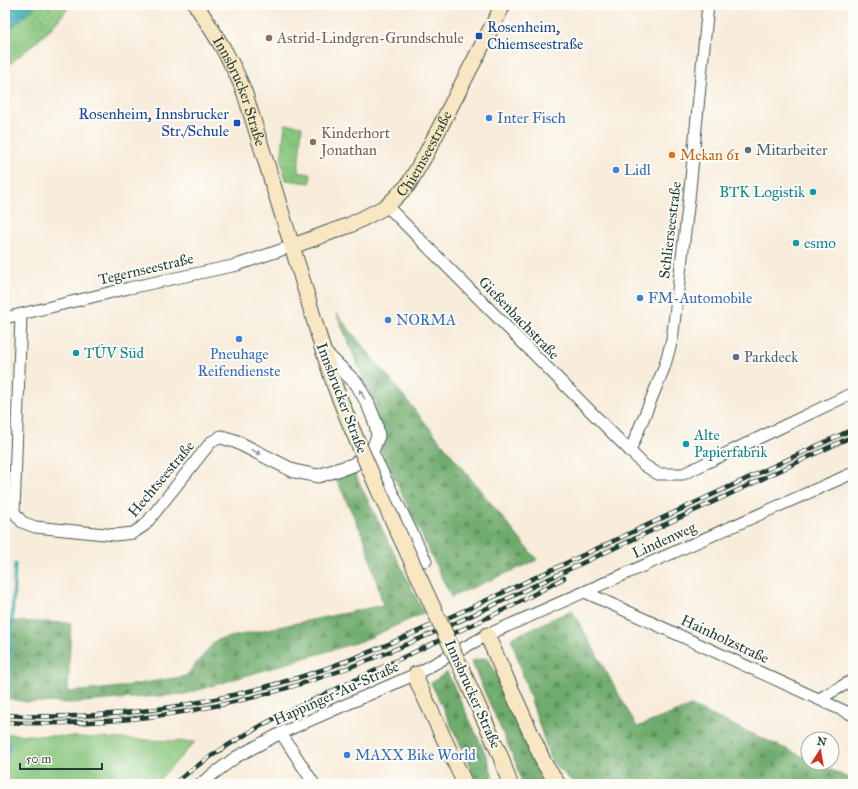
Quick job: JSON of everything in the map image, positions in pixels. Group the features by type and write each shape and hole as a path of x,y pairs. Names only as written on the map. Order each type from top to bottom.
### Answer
{"main road":[{"name":"Innsbrucker Straße","path":"196,5 222,44 239,78 293,246 335,387 379,491 500,755 510,784"},
{"name":"Chiemseestraße","path":"293,246 350,225 387,206 408,185 426,154 503,5"},
{"path":"487,635 545,765 558,784"},
{"path":"416,674 418,683 465,784"}],"street":[{"name":"Schlierseestraße","path":"630,451 664,368 672,340 689,199 708,5"},
{"name":"Gießenbachstraße","path":"387,206 644,465 658,474 683,474 853,392"},
{"name":"Tegernseestraße","path":"5,318 237,264 293,246"},
{"name":"Hechtseestraße","path":"21,314 9,511 22,522 35,527 115,534 133,533 145,525 211,442 221,437"},
{"path":"221,437 236,441 294,471 318,476 353,465 372,451 378,436 376,424 368,404 357,384 323,350"},
{"path":"372,451 426,561"},
{"name":"Lindenweg","path":"487,635 853,473"},
{"name":"Hainholzstraße","path":"585,592 853,715"},
{"name":"Happinger-Au-Straße","path":"200,784 236,757 281,733 416,674 487,635"},
{"path":"819,699 853,680"},
{"path":"281,733 314,784"}],"green space":[{"path":"36,5 71,5 48,32 5,68 5,34"},
{"path":"285,124 302,126 298,172 311,174 310,183 286,180 281,161"},
{"path":"336,313 537,560 451,597 369,425 371,397"},
{"path":"354,472 424,613 362,641 185,694 70,703 27,702 5,698 5,628 9,621 71,623 68,692 113,688 186,676 216,640 383,605 365,540 336,479"},
{"path":"572,610 637,727 691,706 800,755 800,771 833,771 853,780 853,784 574,784 551,761 511,638"},
{"path":"487,658 503,683 543,778 550,784 522,784 518,768 471,661"},
{"path":"447,672 487,757 495,784 476,784 469,763 431,683"},
{"path":"8,734 195,742 155,784 5,784 5,752"}],"water":[{"path":"5,5 36,5 5,34"}],"waterway":[{"path":"8,697 15,564"},
{"path":"5,761 10,743"}],"railway":[{"path":"5,715 75,716 110,714 180,705 249,691 331,667 449,618 853,429"},
{"path":"5,722 97,722 143,718 234,702 323,677 391,651 464,619 853,436"},
{"path":"174,784 199,764 226,746 281,715 514,605 564,578"}],"place":[{"name":"Rosenheim, Chiemseestraße","path":"479,36"},
{"name":"Astrid-Lindgren-Grundschule","path":"269,38"},
{"name":"Inter Fisch","path":"489,118"},
{"name":"Rosenheim, Innsbrucker Str./Schule","path":"237,123"},
{"name":"Kinderhort Jonathan","path":"313,142"},
{"name":"Mitarbeiter","path":"748,150"},
{"name":"Mekan 61","path":"672,155"},
{"name":"Lidl","path":"616,170"},
{"name":"BTK Logistik","path":"813,192"},
{"name":"esmo","path":"796,243"},
{"name":"FM-Automobile","path":"640,298"},
{"name":"NORMA","path":"388,320"},
{"name":"Pneuhage Reifendienste","path":"239,339"},
{"name":"TÜV Süd","path":"76,353"},
{"name":"Parkdeck","path":"736,357"},
{"name":"Alte Papierfabrik","path":"686,444"},
{"name":"MAXX Bike World","path":"347,755"}]}
